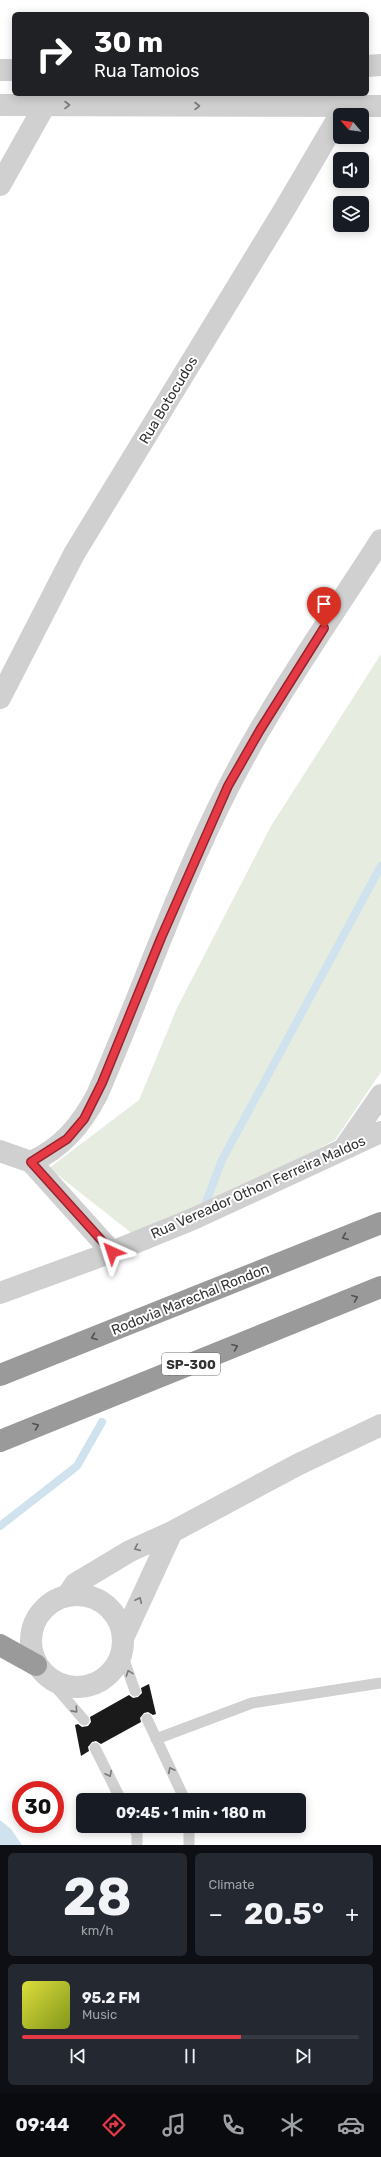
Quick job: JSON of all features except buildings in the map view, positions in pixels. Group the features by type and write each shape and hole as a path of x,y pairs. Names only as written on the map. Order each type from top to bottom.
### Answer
{"highway":[{"name":"Rodovia Marechal Rondon","path":"0,1375 381,1223"},
{"name":"SP-300","path":"0,1441 381,1288"},
{"path":"0,1645 42,1672"}],"street":[{"path":"369,66 381,65"},
{"path":"0,70 12,70"},
{"path":"0,185 45,105"},
{"path":"0,106 381,106"},
{"name":"Rua Botocudos","path":"0,698 74,554 284,210 345,106"},
{"path":"31,1162 67,1139 84,1119 110,1066 161,938 228,786 260,730 381,540"},
{"path":"345,1147 381,1095"},
{"name":"Rua Vereador Othon Ferreira Maldos","path":"0,1293 112,1252 233,1201 345,1147 381,1132"},
{"path":"0,1151 31,1162 112,1252"},
{"path":"67,1596 75,1584 130,1551 172,1532 297,1465 381,1424"},
{"path":"123,1645 118,1619 106,1605 90,1596 67,1596 54,1601 40,1613 32,1629 31,1647 42,1672 64,1687 83,1688 114,1671 123,1645 172,1532"}],"lane":[{"path":"123,1645 135,1691"},
{"path":"42,1672 84,1720"},
{"path":"156,1739 252,1703 381,1683"},
{"path":"147,1719 182,1793"},
{"path":"95,1748 118,1793"},
{"path":"137,1833 137,1845"},
{"path":"188,1833 189,1845"}],"shaded area":[{"path":"381,654 381,1072 335,1140 139,1239 49,1168 139,1100 177,1008 271,826"}],"water":[{"path":"0,1820 11,1829 12,1833 14,1833 22,1845 0,1845"}],"waterway":[{"path":"206,1202 222,1160 381,866"},
{"path":"0,1526 77,1466 102,1422"}],"route":[{"path":"112,1252 31,1162 67,1139 84,1119 97,1095 113,1059 161,938 228,786 260,730 324,628"}]}
